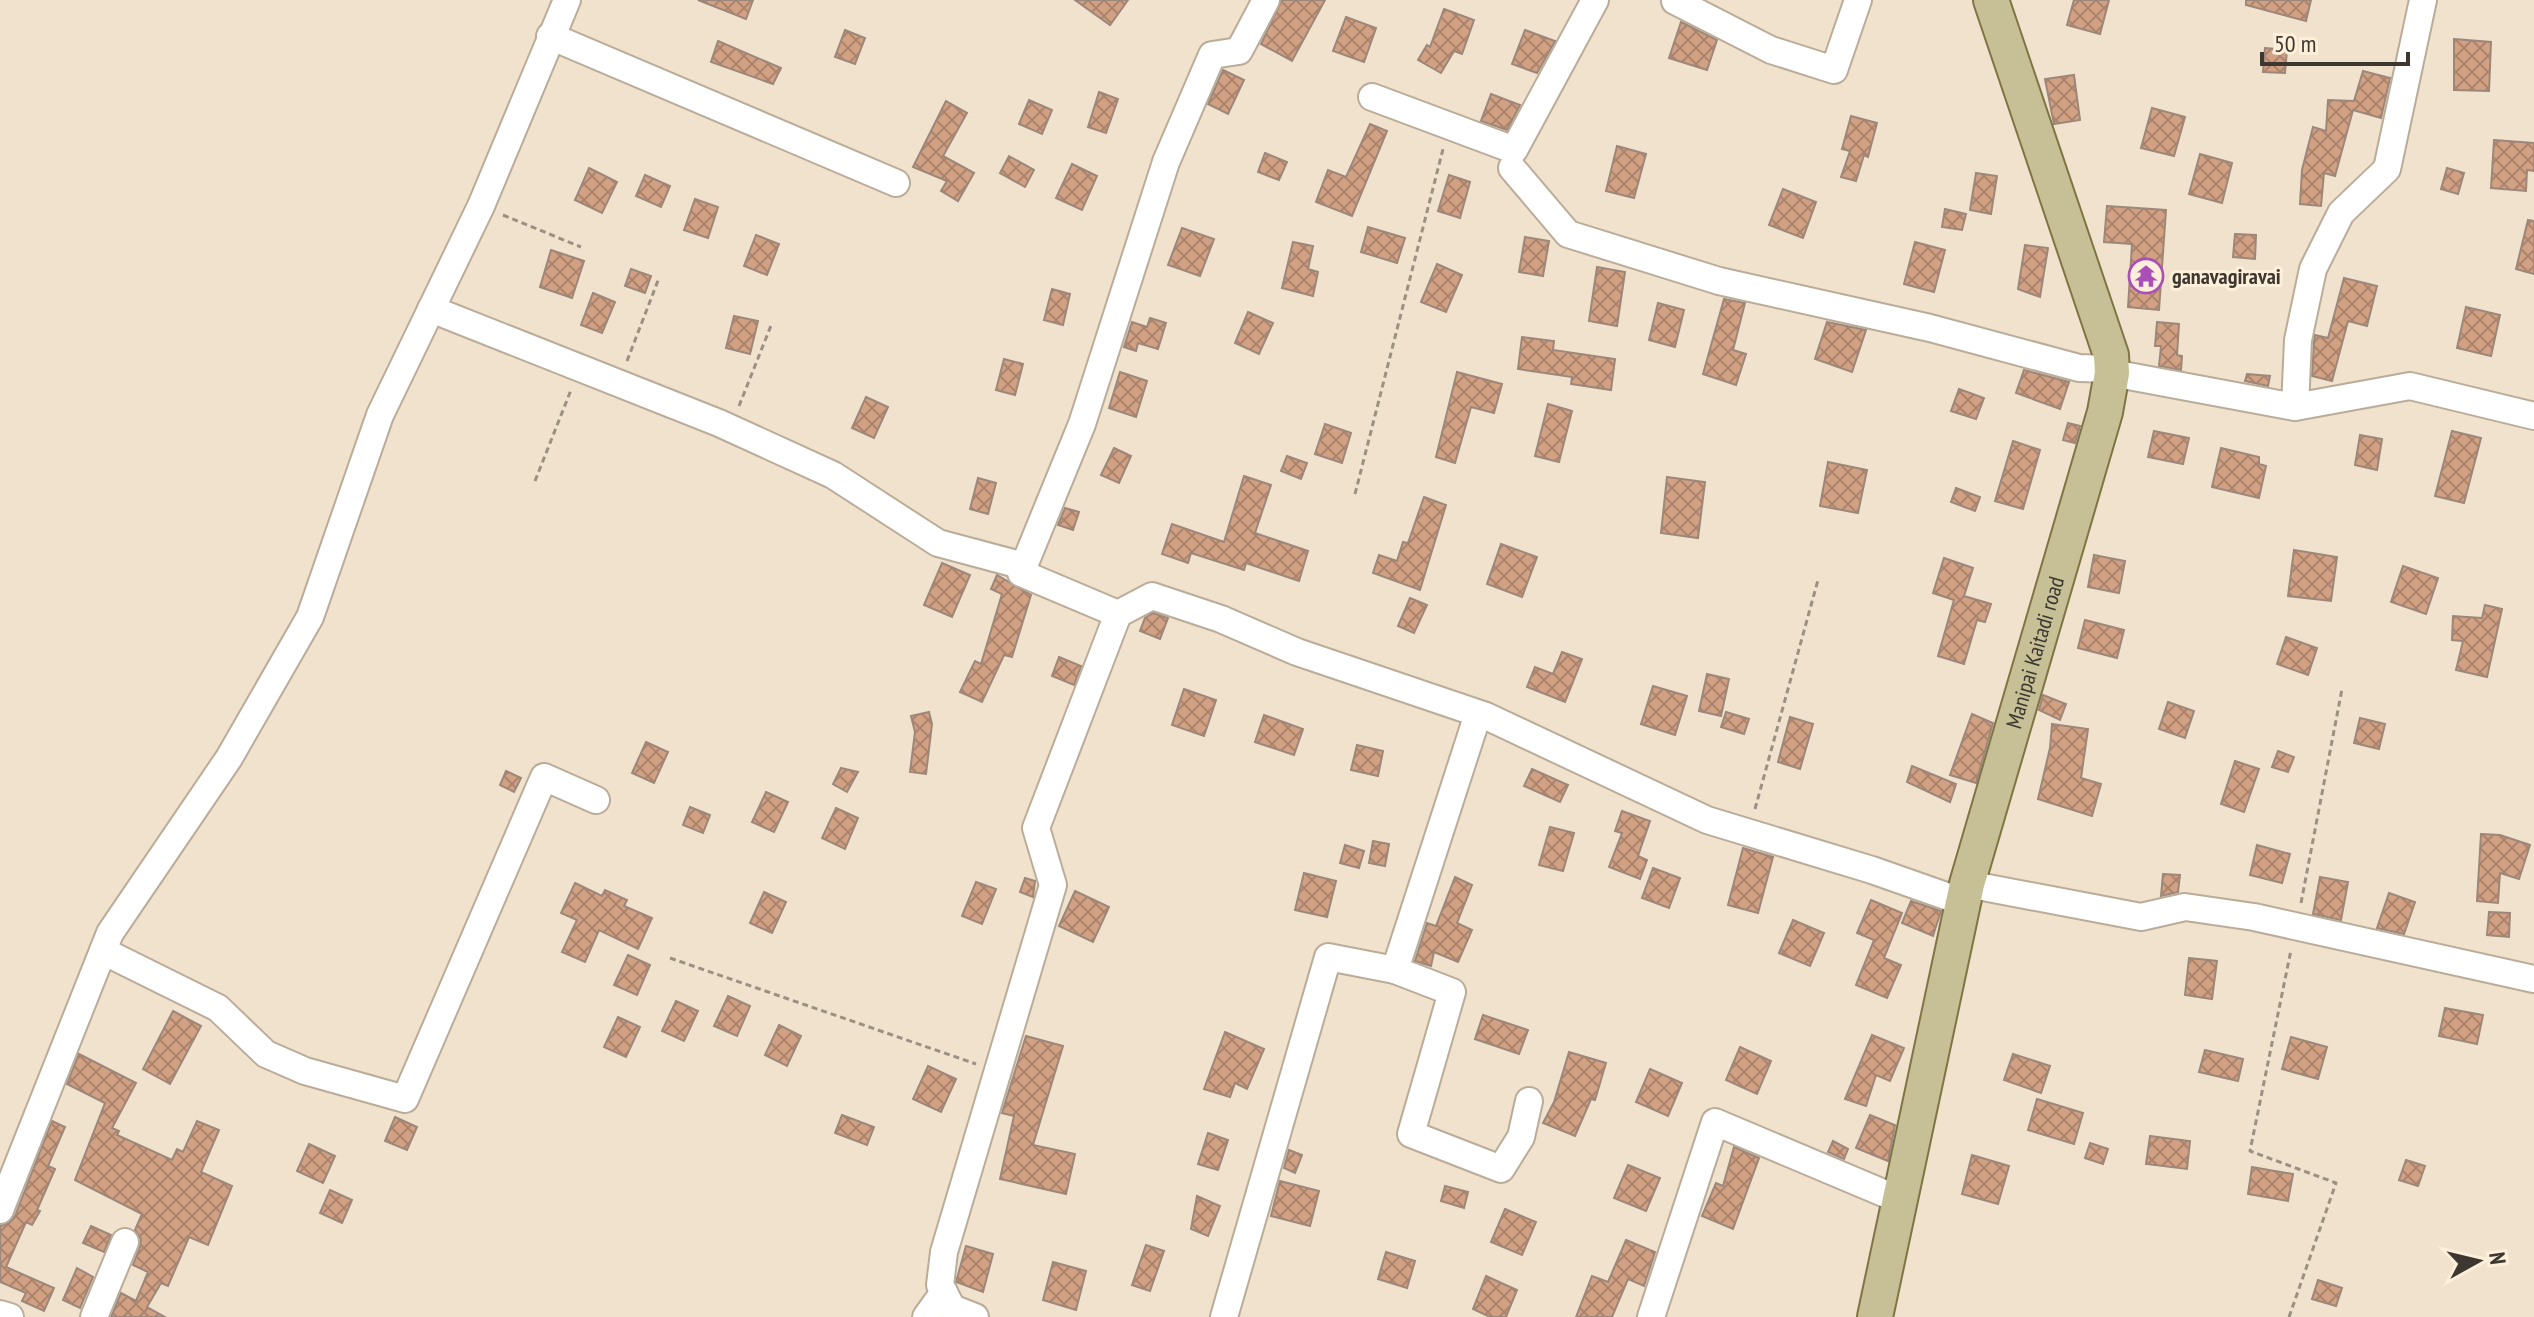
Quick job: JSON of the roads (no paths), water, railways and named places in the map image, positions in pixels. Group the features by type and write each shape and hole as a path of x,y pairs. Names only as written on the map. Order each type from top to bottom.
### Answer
{"main road":[{"name":"Manipai Kaitadi road","path":"1875,1317 1965,893 2105,412 2112,371 2111,355 1991,0"}],"street":[{"path":"0,1210 110,933 229,758 310,617 380,415 481,206 567,0"},
{"path":"1118,614 1021,573 1082,424 1172,149 1212,55 1239,51 1266,0"},
{"path":"1372,97 1514,150 1595,0"},
{"path":"1675,1 1771,50 1834,70 1858,0"},
{"path":"2295,407 2298,340 2313,269 2341,213 2387,169 2423,0"},
{"path":"550,36 896,183"},
{"path":"1512,168 1568,234 1719,281 1930,328 2079,368 2112,371 2295,407 2410,386 2534,416"},
{"path":"431,309 730,428 833,475 938,543 1024,566"},
{"path":"975,1317 952,1308 940,1285 944,1252 1053,885 1036,828 1118,614 1152,596 1221,619 1297,652 1478,714 1707,820 1965,893 2141,917 2185,907 2296,927 2534,979"},
{"path":"1395,970 1478,714"},
{"path":"103,951 218,1008 266,1054 305,1071 405,1099 544,777 596,800"},
{"path":"1224,1317 1328,957 1395,970 1452,992 1411,1134 1501,1169 1521,1137 1529,1101"},
{"path":"1651,1317 1715,1122 1900,1200"},
{"path":"94,1317 125,1242"},
{"path":"926,1317 944,1292"},
{"path":"0,1314 10,1317"}],"place":[{"name":"ganavagiravai","path":"2146,276"}]}
